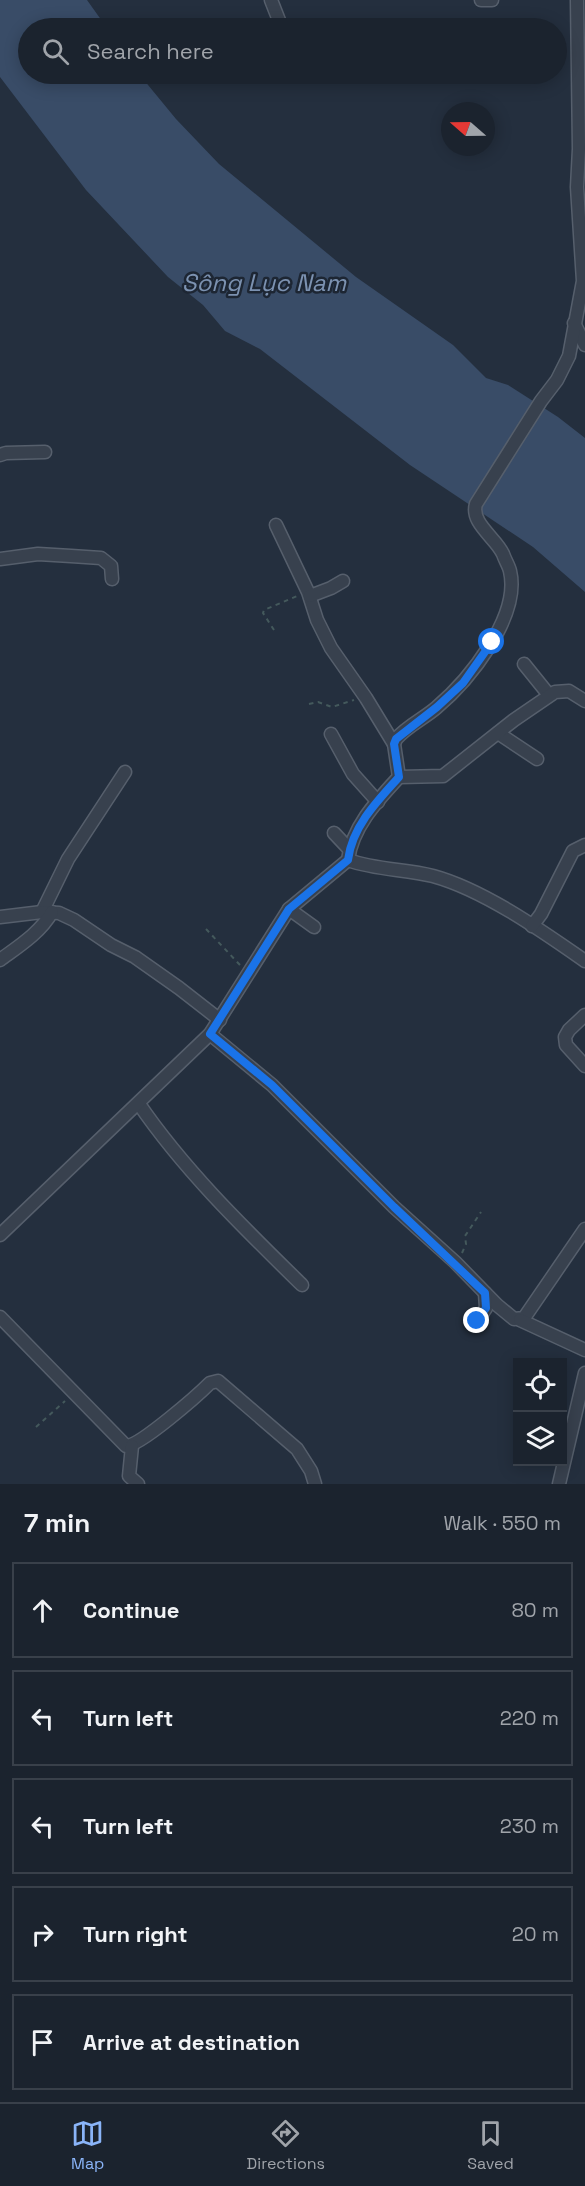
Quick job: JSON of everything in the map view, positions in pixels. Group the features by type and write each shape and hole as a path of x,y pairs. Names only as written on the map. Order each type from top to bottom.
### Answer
{"street":[{"path":"271,0 278,18"},
{"path":"481,0 492,0"},
{"path":"394,744 400,734 437,707 463,683 503,622 510,596 510,573 500,548 476,518 474,511 476,504 569,356 584,281 577,187 582,151 581,51 577,0"},
{"path":"574,324 585,345"},
{"path":"0,455 45,453"},
{"path":"0,1235 210,1034 289,909 348,854 356,832 399,777 394,744 366,698 331,648 317,620 309,594 276,525"},
{"path":"0,559 38,554 99,557 111,566 112,579"},
{"path":"309,594 331,588 343,581"},
{"path":"524,664 549,695"},
{"path":"399,777 443,776 549,695 569,691 585,701"},
{"path":"498,733 537,759"},
{"path":"331,734 353,774 378,802"},
{"path":"0,960 26,942 46,923 47,912 68,859 125,772"},
{"path":"334,833 348,854 382,869 442,879 486,898 585,961"},
{"path":"531,926 541,914 573,851 585,845"},
{"path":"289,909 314,927"},
{"path":"0,917 47,912 59,913 74,920 111,945 135,957 220,1020"},
{"path":"585,1015 565,1037 566,1045 585,1066"},
{"path":"210,1034 272,1085 394,1207 511,1316 585,1350"},
{"path":"139,1104 161,1136 180,1158 240,1224 302,1285"},
{"path":"520,1320 536,1302 585,1229"},
{"path":"477,1321 486,1308 485,1293"},
{"path":"0,1317 122,1444 132,1446"},
{"path":"559,1484 585,1373"},
{"path":"138,1484 129,1476 132,1446 210,1383 218,1381 297,1449 311,1471 315,1484"}],"path":[{"path":"274,630 263,614 264,610 309,594"},
{"path":"309,704 318,702 332,706 366,698"},
{"path":"206,929 248,974"},
{"path":"455,1262 465,1248 465,1236 481,1212"},
{"path":"36,1428 74,1393"}],"water":[{"name":"Sông Lục Nam","path":"0,0 87,0 100,18 18,18 18,84 147,84 176,119 219,164 356,277 453,345 486,378 508,385 558,417 585,438 585,592 533,547 410,465 260,349 225,331 203,305 168,277 86,190 0,77"}],"route":[{"path":"477,1321 486,1308 485,1293 455,1262 394,1207 272,1085 246,1066 210,1034 289,909 348,860 349,849 356,832 399,777 394,744 396,739 463,683 492,642"}]}
